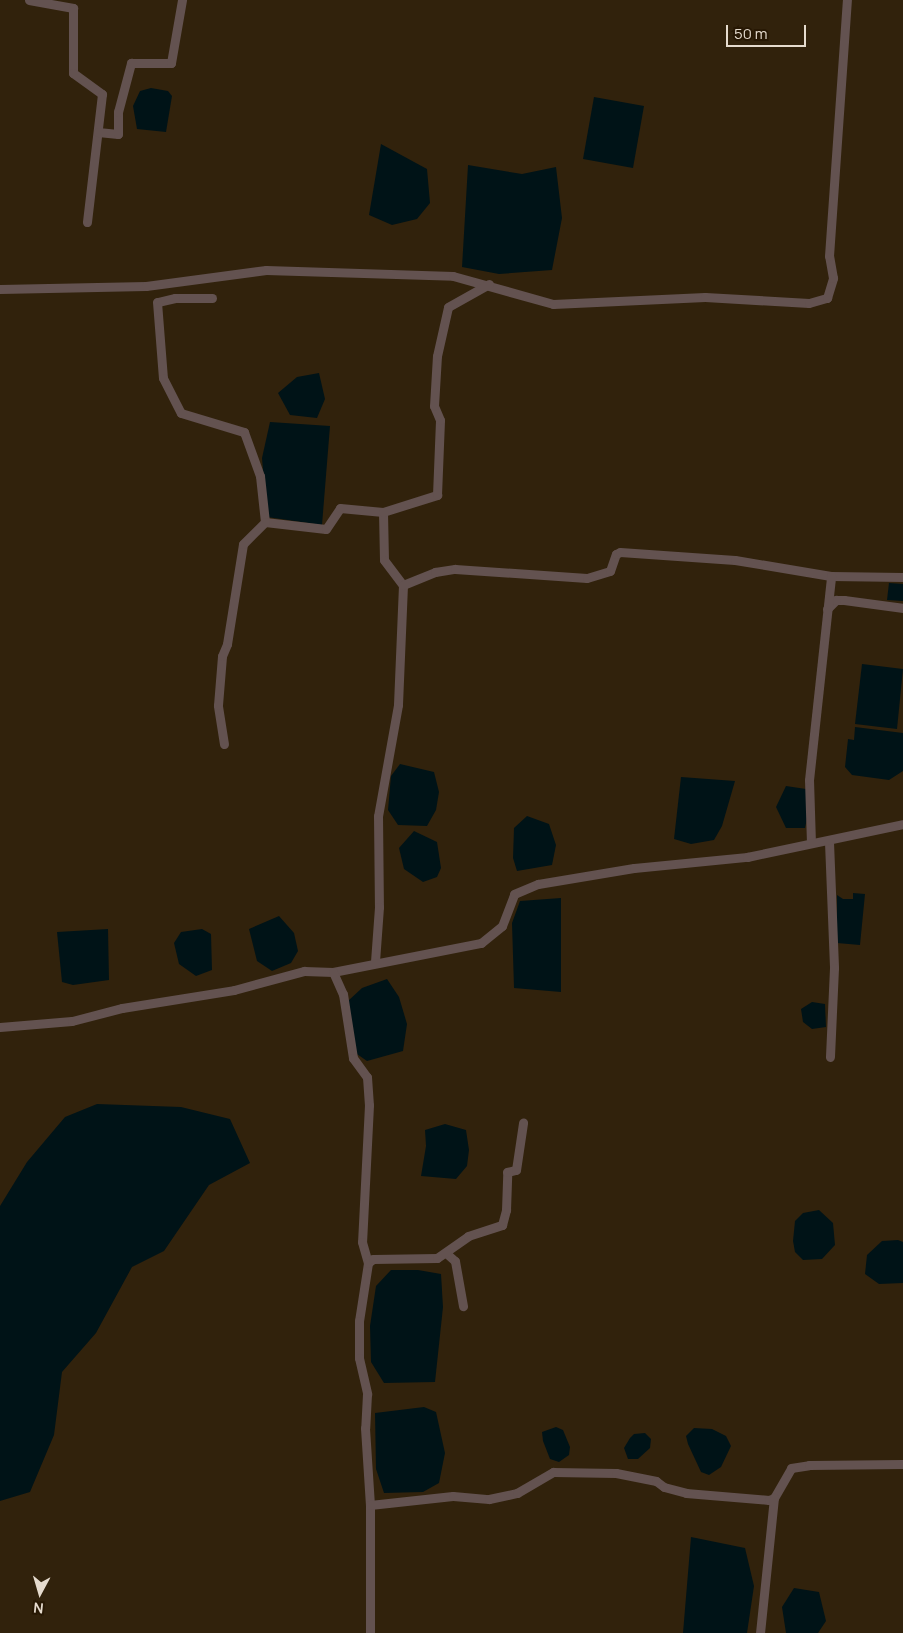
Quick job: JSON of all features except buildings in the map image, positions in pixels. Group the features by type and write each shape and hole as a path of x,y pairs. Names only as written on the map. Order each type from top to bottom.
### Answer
{"street":[{"path":"29,0 72,8 74,73 102,94 87,222"},
{"path":"98,132 118,134 118,112 131,63 171,63 182,0"},
{"path":"0,289 146,286 266,270 453,276 489,284 554,304 705,298 810,303 827,298 832,278 829,256 847,0"},
{"path":"265,522 326,529 340,508 383,512 437,495 440,420 434,406 437,356 448,307 489,284"},
{"path":"212,298 175,298 157,302 163,378 181,413 244,432 260,476 265,522 244,544 227,644 222,656 218,705 224,744"},
{"path":"375,962 379,907 378,816 398,705 403,584 384,560 383,512"},
{"path":"403,584 434,572 455,569 587,578 610,571 616,554 620,552 735,560 831,576 903,577"},
{"path":"811,843 809,780 831,576"},
{"path":"827,609 836,600 903,608"},
{"path":"0,1027 72,1021 122,1008 234,990 304,971 333,972 375,962 481,943 502,926 514,894 538,884 634,868 747,857 811,843 829,842 903,824"},
{"path":"829,842 834,968 830,1057"},
{"path":"333,972 343,994 353,1058 367,1078 369,1134 362,1242 368,1263 359,1320 358,1358 367,1394 364,1428 370,1505 370,1633"},
{"path":"368,1263 373,1259 437,1258 468,1236 502,1225 506,1210 507,1172 516,1170 523,1123"},
{"path":"446,1253 455,1261 463,1306"},
{"path":"760,1633 774,1498 791,1468 809,1465 903,1464"},
{"path":"370,1505 453,1496 489,1499 517,1493 553,1472 616,1473 656,1481 664,1487 686,1493 774,1498"}],"shaded area":[{"path":"151,88 168,91 172,96 166,132 137,129 133,106 140,91"},
{"path":"594,97 644,106 633,168 583,159"},
{"path":"381,144 427,169 430,203 417,219 392,225 369,215"},
{"path":"468,165 522,174 556,167 562,218 552,270 499,274 462,267"},
{"path":"319,373 325,399 317,418 290,415 278,393 297,377"},
{"path":"270,422 330,426 322,525 267,517 262,458"},
{"path":"889,583 903,584 903,601 887,600"},
{"path":"862,664 903,669 897,729 855,724"},
{"path":"855,727 903,733 903,771 889,780 852,775 845,767 848,739 854,740"},
{"path":"400,764 434,772 439,792 436,810 427,826 398,825 388,810 391,776"},
{"path":"681,777 735,781 722,826 714,840 691,844 674,839"},
{"path":"786,786 806,789 808,814 805,828 786,828 776,807"},
{"path":"527,816 549,824 556,845 552,865 517,871 513,858 514,828"},
{"path":"414,831 437,842 441,868 437,877 423,882 404,869 399,848"},
{"path":"853,893 865,894 860,945 837,943 837,895 843,899 853,899"},
{"path":"561,898 561,992 514,988 512,923 520,901"},
{"path":"279,916 294,933 298,951 291,963 272,971 257,961 249,929"},
{"path":"108,929 109,980 73,985 62,982 57,932"},
{"path":"202,929 211,934 212,970 196,976 179,964 174,943 181,932"},
{"path":"387,979 399,997 407,1024 403,1051 367,1061 354,1052 348,1001 362,988"},
{"path":"812,1002 825,1004 826,1027 812,1029 803,1022 801,1009"},
{"path":"97,1104 181,1107 230,1119 250,1163 209,1185 164,1251 132,1267 96,1333 62,1372 54,1435 30,1492 0,1501 0,1206 27,1162 65,1117"},
{"path":"445,1124 466,1130 469,1150 467,1166 456,1179 421,1176 426,1146 425,1130"},
{"path":"819,1210 833,1223 835,1245 822,1259 803,1260 795,1252 793,1241 795,1221 803,1213"},
{"path":"898,1240 903,1242 903,1283 879,1284 865,1274 867,1255 882,1241"},
{"path":"391,1270 418,1270 441,1274 443,1307 435,1382 384,1383 371,1362 370,1326 376,1286"},
{"path":"424,1407 436,1412 445,1453 439,1483 423,1492 384,1493 376,1469 375,1413"},
{"path":"556,1427 563,1430 570,1447 569,1455 559,1462 550,1459 543,1441 542,1432"},
{"path":"694,1428 712,1429 726,1436 731,1446 721,1467 709,1475 701,1472 688,1444 686,1436"},
{"path":"645,1433 651,1439 650,1448 638,1459 628,1459 624,1448 630,1438 634,1434"},
{"path":"691,1537 745,1548 754,1586 747,1633 683,1633"},
{"path":"794,1588 819,1592 826,1621 818,1633 786,1633 782,1607"}]}
